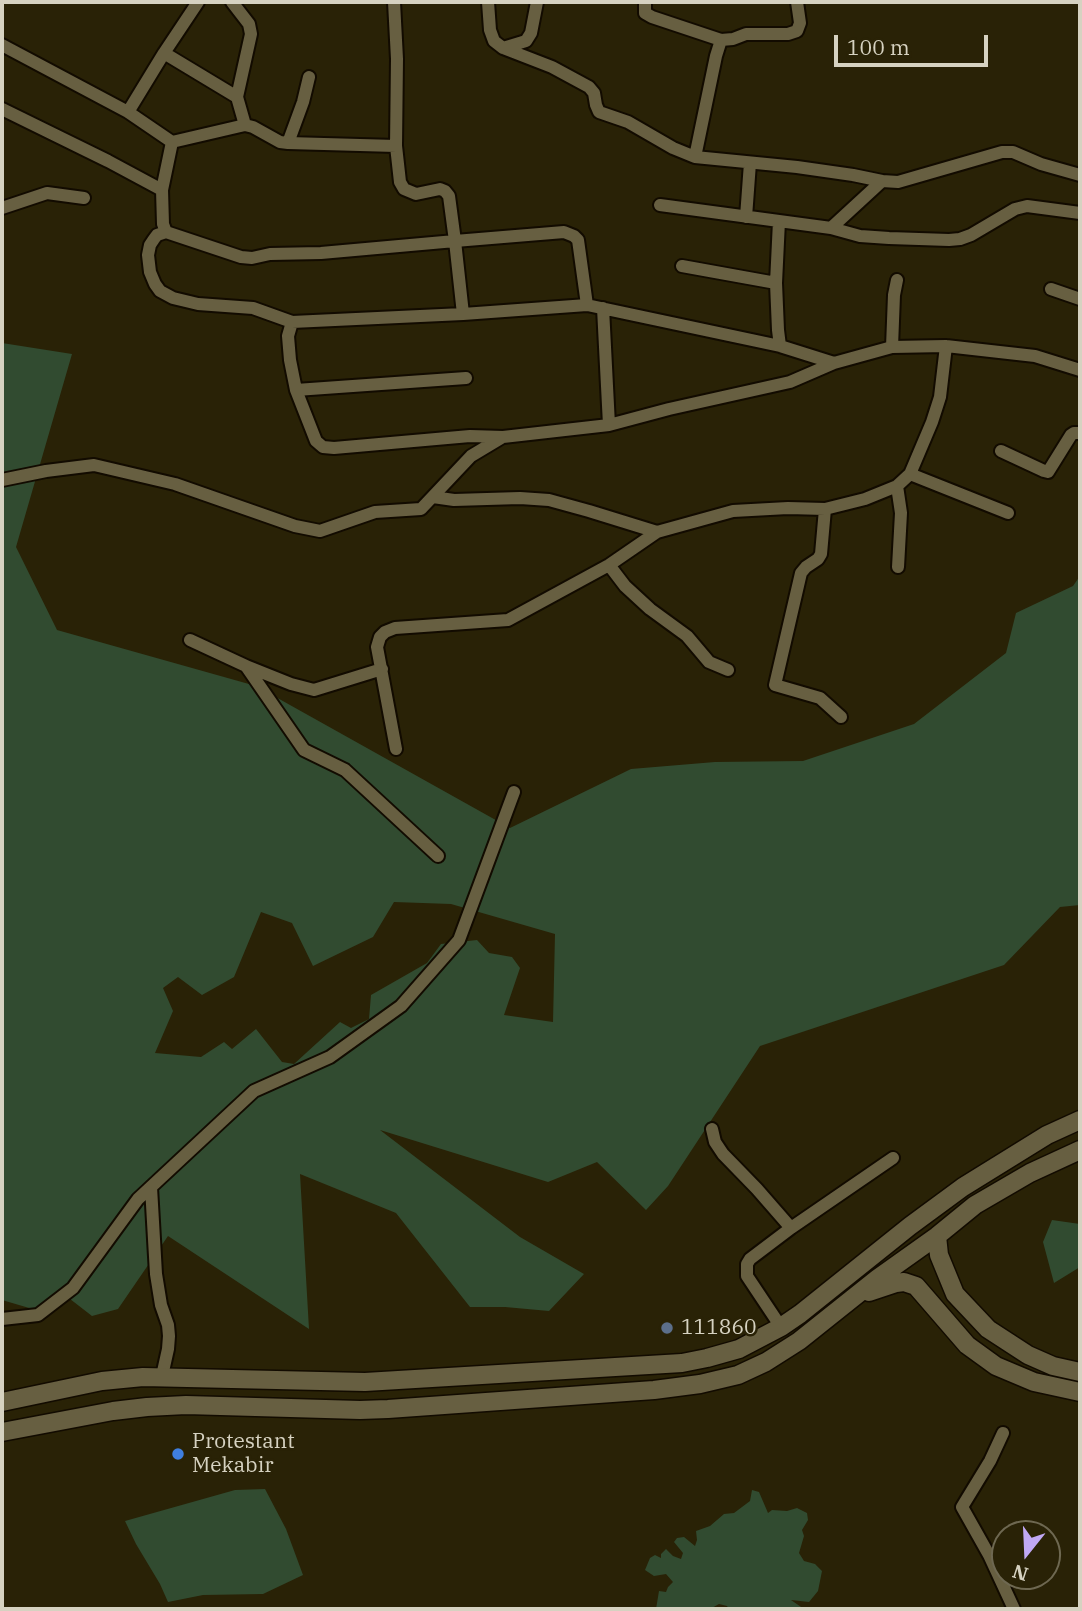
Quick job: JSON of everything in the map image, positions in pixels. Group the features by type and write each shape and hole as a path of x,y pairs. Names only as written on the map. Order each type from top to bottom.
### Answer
{"main road":[{"path":"2,1402 119,1378 162,1376 365,1382 681,1363 739,1349 800,1314 963,1187 1047,1135 1080,1120"},
{"path":"2,1432 113,1410 147,1407 186,1405 379,1409 654,1390 700,1384 738,1375 766,1362 799,1341 975,1205 1030,1173 1080,1150"},
{"path":"963,1187 975,1183 978,1186 981,1191 975,1205"},
{"path":"937,1236 939,1255 956,1294 989,1329 1028,1355 1053,1366 1080,1372"},
{"path":"854,1298 896,1283 904,1282 916,1286 967,1345 996,1366 1034,1382 1080,1392"},
{"path":"836,1286 854,1298"}],"street":[{"path":"128,112 198,2"},
{"path":"232,2 249,24 251,34 237,97 245,125"},
{"path":"394,2 397,59 396,146 400,183 404,189 416,194 440,189 449,196 463,314"},
{"path":"488,2 490,30 494,40 503,48 552,66 589,87 594,93 599,112 628,122 673,148 695,157 797,167 898,182 1002,152 1013,152 1041,164 1080,174"},
{"path":"503,48 526,41 531,33 537,2"},
{"path":"645,2 645,13 652,17 721,40 746,34 788,34 797,31 800,23 797,2"},
{"path":"695,157 721,40"},
{"path":"2,45 128,112 172,142 245,125 288,144 396,146"},
{"path":"164,53 237,97"},
{"path":"288,144 309,77"},
{"path":"2,109 162,190"},
{"path":"166,232 163,224 162,190 172,142"},
{"path":"746,217 750,163"},
{"path":"831,228 882,181"},
{"path":"2,208 47,193 83,198"},
{"path":"660,205 831,228 860,236 889,239 960,239 1015,209 1027,206 1080,213"},
{"path":"779,221 776,283 780,346"},
{"path":"587,305 578,240 569,233 321,253 270,254 252,258 241,257 166,232 154,239 148,255 155,284 160,291 173,298 198,304 253,308 292,322 587,305 780,346 834,363"},
{"path":"682,267 776,283"},
{"path":"892,347 897,280"},
{"path":"1051,289 1080,299"},
{"path":"603,308 609,425"},
{"path":"292,322 288,336 296,390 317,441 323,447 334,448 470,436 503,437 609,425 790,382 834,363 892,347 946,346 1034,356 1080,370"},
{"path":"396,749 377,647 385,632 395,628 508,620 609,565 657,533 733,511 825,509 865,499 897,486 910,474 940,397 946,346"},
{"path":"296,390 466,378"},
{"path":"1001,451 1048,472 1071,435 1080,433"},
{"path":"2,480 94,465 175,484 295,526 320,531 375,512 421,509 471,456 503,437"},
{"path":"910,474 1008,513"},
{"path":"897,486 901,513 898,567"},
{"path":"433,498 549,500 657,533"},
{"path":"825,509 821,554 802,573 775,685 820,698 841,717"},
{"path":"609,565 625,586 650,609 687,636 709,662 728,670"},
{"path":"190,640 246,666 314,690 382,669"},
{"path":"246,666 304,750 345,770 438,856"},
{"path":"2,1319 38,1315 73,1288 138,1199 254,1091 330,1057 401,1006 459,940 514,792"},
{"path":"712,1129 715,1142 723,1154 790,1228"},
{"path":"781,1327 747,1276 750,1259 790,1228 893,1158"},
{"path":"151,1187 156,1274 169,1336 162,1376"},
{"path":"1003,1433 990,1461 962,1507 989,1555 1014,1609"}],"green space":[{"path":"2,343 72,354 16,547 57,630 256,686 510,828 631,769 715,762 803,761 914,724 1006,653 1016,613 1073,586 1080,576 1080,905 1060,907 1004,965 760,1046 668,1186 646,1210 597,1162 548,1182 380,1130 520,1237 584,1274 549,1311 470,1307 396,1213 300,1174 309,1329 168,1236 118,1309 92,1316 61,1292 36,1310 2,1300","holes":["394,902 451,904 555,934 553,1022 504,1015 520,968 512,957 489,953 477,940 441,944 427,963 371,995 369,1019 351,1028 340,1022 294,1064 282,1062 256,1029 232,1049 224,1042 201,1057 155,1053 173,1011 163,988 178,977 202,995 234,977 261,912 292,923 313,966 373,937"]},
{"path":"1052,1220 1080,1224 1080,1267 1054,1283 1043,1242"},
{"path":"265,1489 286,1529 303,1575 263,1594 203,1595 168,1602 125,1521 235,1490"},
{"path":"752,1490 759,1492 768,1513 772,1510 787,1511 797,1508 807,1513 808,1520 802,1530 804,1536 799,1553 804,1561 815,1564 822,1571 818,1591 809,1602 791,1600 804,1609 729,1609 719,1604 710,1609 656,1609 659,1591 666,1592 673,1582 666,1574 654,1576 645,1570 650,1558 655,1555 661,1558 666,1549 681,1559 683,1553 674,1542 677,1538 684,1537 695,1546 696,1531 710,1526 724,1514 734,1513 750,1501"}],"place":[{"name":"111860","path":"667,1328"},
{"name":"Protestant Mekabir","path":"178,1454"}]}
